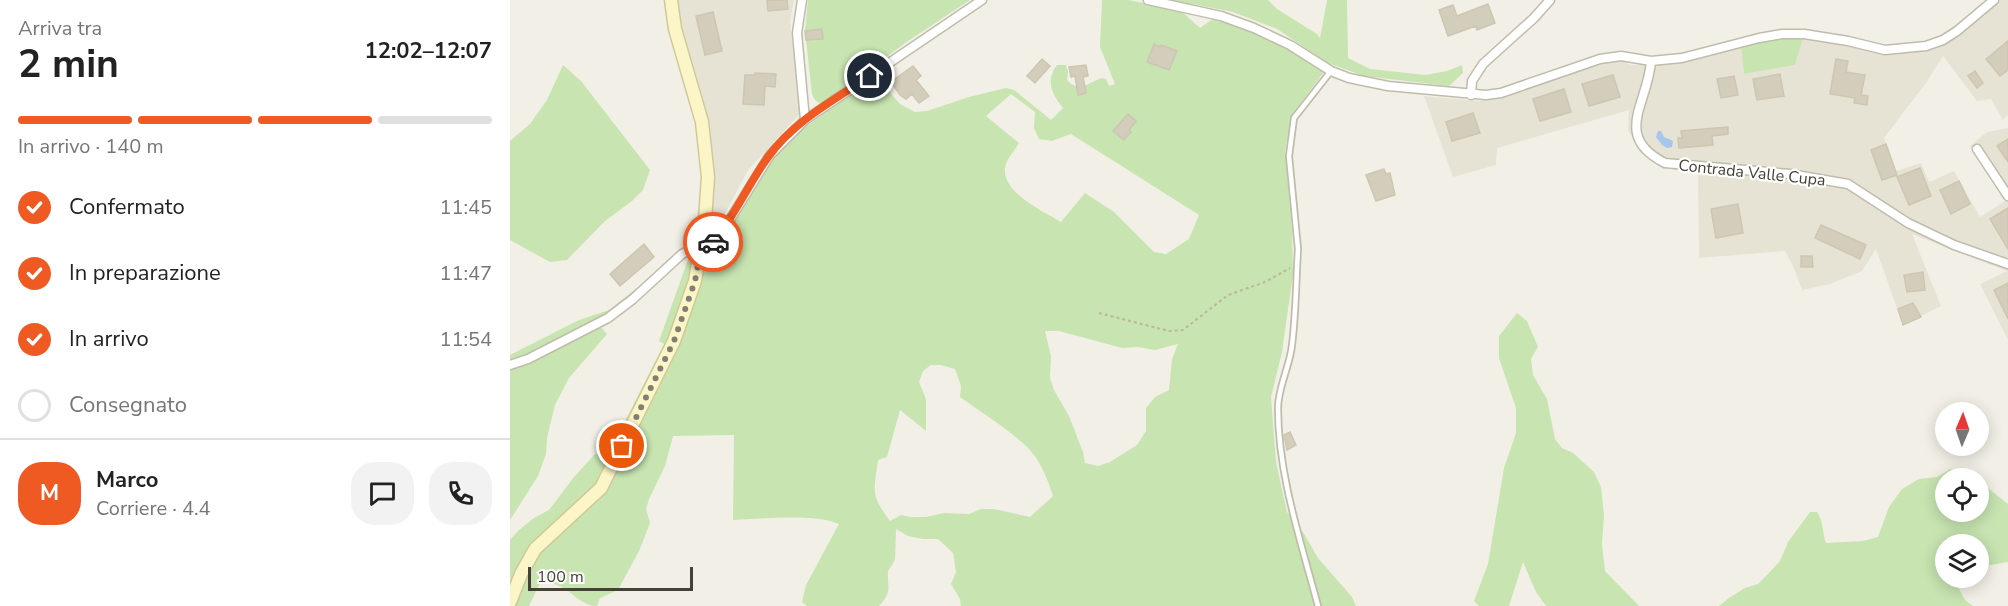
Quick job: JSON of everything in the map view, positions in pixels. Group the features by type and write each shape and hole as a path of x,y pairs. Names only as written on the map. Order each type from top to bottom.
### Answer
{"street":[{"path":"510,602 521,574 535,549 601,488 674,341 695,281 702,244 708,177 702,122 675,30 671,0"},
{"path":"802,0 797,33 805,120"},
{"path":"510,365 528,359 608,318 633,299 682,254 702,244 713,242 726,226 770,155 805,120 982,0"},
{"path":"1149,0 1221,16 1254,28 1290,45 1331,71 1348,78 1368,83 1471,95 1501,93 1589,62 1613,56 1629,56 1651,61 1682,58 1782,34 1804,34 1848,41 1885,51 1926,46 1943,40 1957,31 1994,0"},
{"path":"1471,95 1472,81 1482,64 1534,18 1550,0"},
{"name":"Contrada Valle Cupa","path":"1651,61 1636,120 1636,132 1641,146 1651,156 1665,163 1790,174 1848,184 1908,223 1954,245 2008,264"},
{"path":"1977,149 2008,196"}],"lane":[{"path":"1318,606 1300,541 1280,450 1278,405 1292,346 1298,249 1289,156 1294,118 1331,71"}],"path":[{"path":"1099,313 1169,331 1183,330 1228,295 1265,282 1282,274 1297,263"}],"shaded area":[{"path":"678,0 794,0 790,22 800,114 748,170 716,231 709,232 710,145 705,107 683,34 677,6"},
{"path":"2000,0 2008,0 2008,115 2003,120 1991,99 1977,101 1943,56 1926,83 1884,138 1896,171 1921,163 1929,182 1954,171 1980,217 2007,200 1970,146 1987,132 2008,128 2008,340 1980,284 2007,271 1912,234 1941,306 1903,325 1876,249 1862,271 1830,284 1802,290 1785,251 1699,258 1698,173 1662,168 1640,152 1628,130 1629,110 1497,148 1496,165 1453,177 1424,96 1478,101 1588,66 1618,60 1632,65 1655,65 1741,47 1744,74 1795,65 1803,38 1884,53 1937,46 1955,37"}],"green space":[{"path":"808,0 970,0 908,41 826,101 819,103 812,94 805,31"},
{"path":"1102,0 1128,0 1180,10 1200,28 1214,18 1244,28 1271,40 1324,72 1292,114 1289,126 1285,152 1292,231 1293,274 1282,352 1271,397 1276,462 1287,512 1303,532 1318,558 1352,597 1356,606 961,606 960,599 951,584 956,572 953,553 938,539 908,536 896,529 895,560 888,571 888,593 879,606 807,606 802,602 806,585 839,524 802,518 733,520 734,435 673,436 665,466 646,509 650,523 639,551 618,590 600,598 597,606 583,602 558,585 540,583 529,606 510,606 510,540 534,518 549,510 594,455 612,447 664,344 659,341 689,257 727,238 736,217 773,158 797,133 877,76 885,82 900,104 915,112 927,111 1006,88 1014,90 1051,120 1063,108 1051,87 1051,76 1057,65 1066,65 1067,80 1076,86 1084,86 1102,78 1106,79 1109,86 1115,84 1100,47","holes":["1011,94 1035,112 1034,128 1039,139 1052,141 1071,134 1199,215 1189,239 1166,254 1154,252 1114,212 1085,193 1061,222 1025,200 1010,185 1005,168 1019,143 986,116","1045,331 1059,331 1122,348 1138,347 1155,350 1178,344 1172,359 1169,390 1155,397 1146,408 1146,431 1137,445 1110,462 1098,466 1085,463 1069,416 1050,378 1051,356","931,365 955,369 961,386 960,397 1011,433 1036,457 1053,496 1030,517 994,509 981,509 969,514 944,513 926,517 901,515 890,521 876,498 875,479 878,460 887,457 900,410 926,431 926,399 919,382 923,371"]},
{"path":"1172,0 1268,0 1277,9 1320,38 1327,0 1347,0 1348,58 1370,69 1426,75 1462,65 1463,73 1449,86 1364,76 1328,63 1277,29 1233,12"},
{"path":"1803,38 1795,65 1744,74 1741,47 1764,40"},
{"path":"563,65 581,81 650,170 643,190 632,201 605,221 567,260 550,262 510,240 510,141 530,124 547,100"},
{"path":"638,287 648,291 600,326 607,334 569,378 555,405 547,438 546,454 538,476 510,520 510,355 579,320 609,310"},
{"path":"1517,313 1527,321 1538,347 1531,359 1533,375 1547,399 1555,439 1562,448 1573,453 1594,472 1601,487 1605,571 1639,606 1546,606 1536,592 1523,562 1509,606 1479,606 1474,601 1488,564 1504,468 1516,433 1516,408 1499,358 1499,336"},
{"path":"1935,477 1935,522 1989,522 1989,489 2008,504 2008,562 1989,565 1989,534 1935,534 1935,588 1959,588 1965,600 1973,606 1719,606 1745,588 1758,584 1768,574 1780,561 1788,542 1810,512 1817,512 1826,543 1863,541 1878,537 1889,507 1902,489 1919,479"}],"water":[{"path":"1658,131 1673,141 1672,147 1667,148 1662,145 1656,137"}],"building":[{"path":"767,0 787,0 788,9 768,11"},
{"path":"1488,4 1495,23 1477,30 1476,26 1448,36 1439,10 1453,5 1457,16"},
{"path":"713,12 722,51 705,55 696,16"},
{"path":"822,29 823,39 806,40 805,31"},
{"path":"2008,41 2008,70 2000,76 1986,59"},
{"path":"1154,44 1177,51 1169,70 1147,62"},
{"path":"1042,59 1050,66 1035,83 1027,76"},
{"path":"1836,59 1848,61 1846,72 1865,75 1861,95 1868,96 1867,105 1854,103 1855,98 1830,94"},
{"path":"1086,65 1088,76 1083,77 1086,93 1078,95 1075,76 1071,77 1069,67"},
{"path":"913,66 921,76 916,80 929,96 919,103 912,94 906,99 900,95 891,82"},
{"path":"1975,71 1983,83 1977,88 1968,76"},
{"path":"755,73 776,74 775,87 765,86 764,105 743,104 745,75 755,75"},
{"path":"1780,74 1784,96 1757,100 1753,79"},
{"path":"1613,75 1620,97 1589,106 1582,84"},
{"path":"1734,76 1738,95 1721,98 1717,79"},
{"path":"1564,89 1571,112 1540,121 1533,99"},
{"path":"1473,113 1480,133 1452,141 1446,122"},
{"path":"1128,114 1136,121 1124,140 1113,131"},
{"path":"1728,127 1728,134 1712,136 1713,145 1679,148 1678,138 1682,138 1681,131"},
{"path":"2008,139 2008,162 1997,146"},
{"path":"1886,144 1897,175 1882,180 1871,150"},
{"path":"1920,168 1931,196 1909,205 1897,177"},
{"path":"1384,169 1386,174 1390,173 1395,195 1376,201 1366,175"},
{"path":"1959,181 1970,204 1951,214 1940,190"},
{"path":"1738,204 1743,233 1716,238 1711,209"},
{"path":"2008,208 2008,249 1990,219"},
{"path":"1821,225 1866,245 1860,259 1815,238"},
{"path":"644,244 654,257 620,286 610,274"},
{"path":"1801,256 1812,256 1813,267 1801,267"},
{"path":"1923,272 1925,290 1907,292 1904,275"},
{"path":"2008,283 2008,319 1994,290"},
{"path":"1913,303 1921,317 1903,325 1898,309"},
{"path":"1290,432 1296,445 1287,450 1284,435"}],"way so far":[{"path":"622,446 674,341 695,281 702,244 713,242"}],"route":[{"path":"713,242 726,226 756,174 783,140 805,120 870,76"}]}
